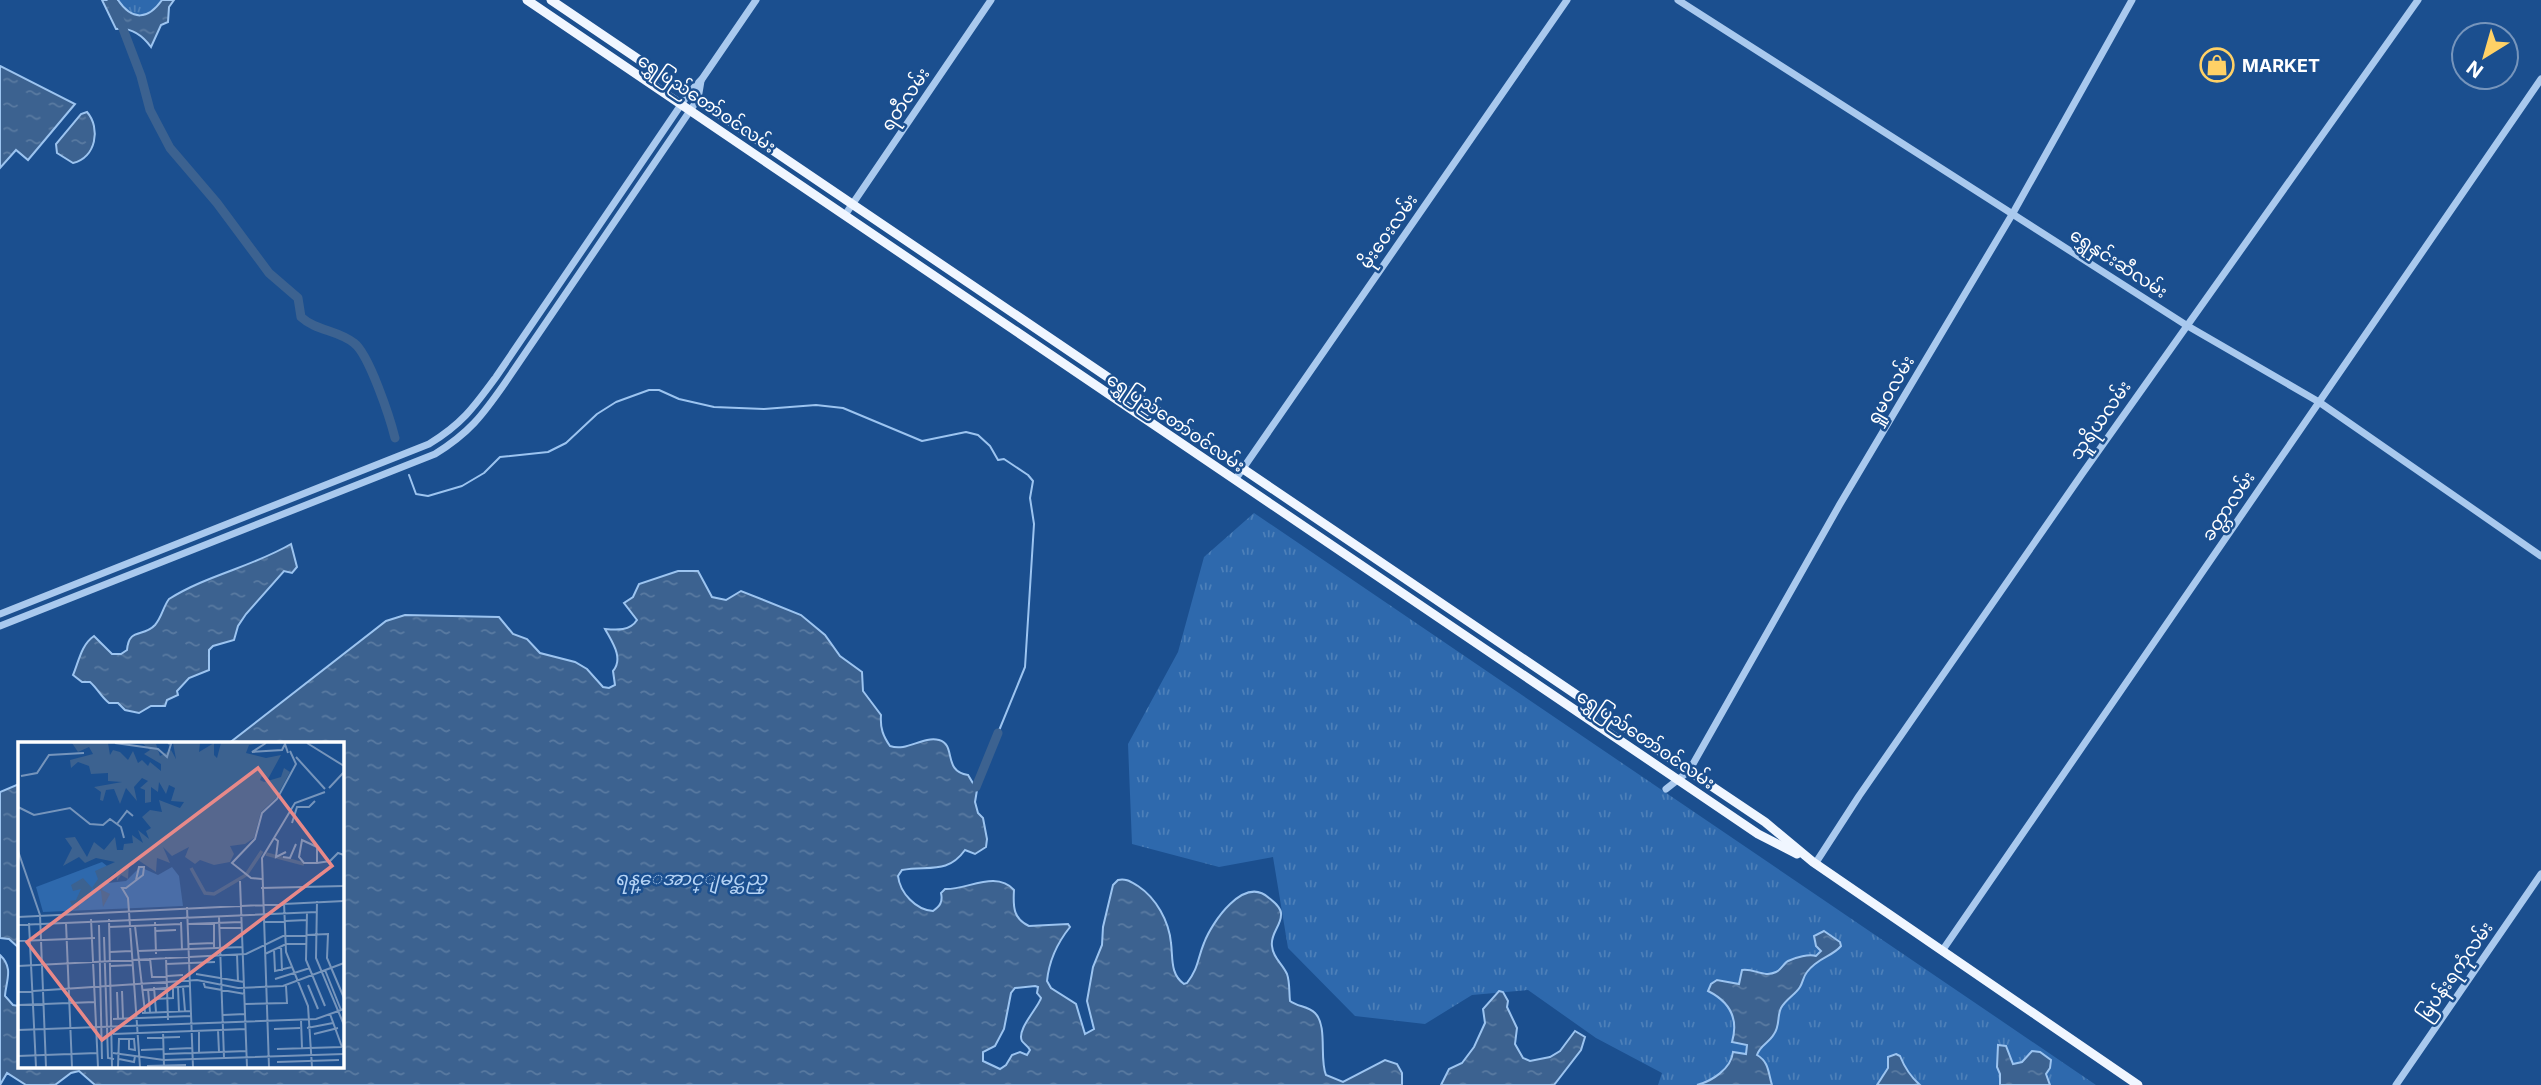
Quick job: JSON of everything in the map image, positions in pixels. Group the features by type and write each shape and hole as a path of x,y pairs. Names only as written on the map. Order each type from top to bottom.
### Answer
{"main road":[{"name":"ရွှေပြည်တော်ဝင်လမ်း","path":"527,0 1758,834 1814,863"},
{"name":"ရွှေပြည်တော်ဝင်လမ်း","path":"551,0 1765,822 1814,863 2138,1085"}],"street":[{"path":"0,614 429,444 452,430 471,412 496,377 681,104 702,79 756,0"},
{"name":"ရတီလမ်း","path":"845,215 992,0"},
{"name":"မိုးဝေးလမ်း","path":"1235,480 1567,0"},
{"name":"ရွှေနှင်းဆီလမ်း","path":"1678,0 2186,325 2319,402 2541,556"},
{"name":"ရှုမဝလမ်း","path":"1666,789 1689,771 1840,505 2014,213 2132,0"},
{"name":"သူရိယလမ်း","path":"1814,863 2186,325 2418,0"},
{"path":"0,626 435,453 460,438 479,419 505,383 698,99 702,79"},
{"name":"ခတ္တာလမ်း","path":"1942,951 2541,79"},
{"name":"မြပန်းရကုံလမ်း","path":"2396,1085 2541,874"}],"green space":[{"path":"118,0 162,0 146,14 134,15"},
{"path":"1254,513 2096,1085 1658,1085 1662,1073 1596,1038 1528,990 1472,995 1425,1024 1355,1016 1288,948 1273,857 1219,867 1132,844 1128,744 1178,652 1204,557"}],"water":[{"path":"102,0 118,0 129,12 140,15 157,7 162,0 174,0 169,7 168,22 161,25 151,47 136,33 127,29 116,29"},
{"path":"0,66 75,104 28,160 16,150 0,168"},
{"path":"87,112 94,126 94,142 87,155 73,163 57,153 56,144 81,114"},
{"path":"291,544 297,567 292,573 284,571 246,614 238,626 234,640 213,646 209,650 209,670 189,678 177,691 178,695 167,700 165,706 151,706 139,713 125,710 118,703 109,703 90,682 82,682 73,675 83,649 94,636 112,654 121,654 127,650 134,635 155,625 169,599"},
{"name":"ရန္ေအာင္ျမင္ဆည္","path":"678,571 698,571 712,597 726,600 741,591 801,615 825,635 840,656 862,672 863,691 881,715 882,732 890,746 902,747 933,739 944,743 955,769 968,775 977,790 975,802 978,813 983,818 986,847 975,854 965,850 958,858 944,866 902,870 898,876 899,882 910,900 921,908 933,911 940,903 941,893 945,889 981,882 999,882 1014,890 1015,911 1024,923 1029,926 1068,924 1070,927 1055,952 1047,981 1051,988 1076,1004 1085,1034 1094,1029 1087,1001 1093,967 1102,945 1103,927 1113,885 1118,880 1126,880 1138,886 1160,911 1168,926 1174,971 1184,984 1194,972 1208,934 1221,913 1249,892 1259,892 1273,901 1281,912 1272,942 1273,950 1287,974 1290,1001 1312,1011 1319,1019 1326,1075 1343,1082 1385,1060 1397,1064 1402,1073 1402,1085 95,1085 79,1071 71,1073 55,1085 26,1085 7,1073 0,1085 0,955 8,970 5,996 13,1005 18,1006 18,1068 343,1068 343,742 231,742 386,621 405,615 499,617 513,634 527,639 540,653 575,662 587,669 603,687 609,688 615,685 613,671 617,655 605,629 627,628 634,624 637,620 624,603 633,597 639,584","holes":["1035,986 1038,987 1037,993 1041,998 1021,1036 1030,1050 1027,1055 1020,1052 1012,1055 1000,1069 983,1061 983,1052 995,1046 1004,1029 1011,993 1015,988"]},
{"path":"18,784 18,947 9,939 0,938 0,792"},
{"path":"1824,931 1840,942 1841,946 1807,972 1800,987 1781,1008 1776,1031 1757,1055 1766,1064 1772,1085 1697,1085 1720,1073 1729,1064 1733,1052 1746,1054 1747,1045 1732,1042 1734,1025 1731,1012 1722,1000 1708,991 1711,984 1717,980 1739,984 1742,970 1772,974 1791,960 1816,956 1821,951 1816,946 1814,936"},
{"path":"1499,991 1503,992 1508,1001 1507,1007 1517,1028 1515,1044 1523,1058 1530,1061 1550,1057 1560,1051 1575,1031 1585,1037 1581,1050 1554,1085 1441,1085 1449,1069 1462,1063 1474,1047 1485,1023 1483,1009"},
{"path":"1998,1045 2006,1046 2013,1064 2022,1062 2032,1051 2040,1052 2051,1060 2046,1074 2050,1085 2000,1085"},
{"path":"1896,1054 1920,1085 1877,1085 1888,1068 1888,1057"}],"waterway":[{"path":"112,0 141,76 150,110 170,148 217,203 269,273 298,298 301,317 313,325 341,335 360,349 378,387 395,438"},
{"path":"409,475 416,494 428,496 462,486 484,473 500,457 548,452 566,443 597,414 616,402 649,390 659,390 679,399 714,407 764,409 816,405 843,408 922,441 966,432 978,435 990,446 998,460 1004,459 1033,481 1030,498 1034,524 1025,667 998,733"},
{"path":"976,787 998,733"}],"place":[{"name":"MARKET","path":"2217,65"}]}
